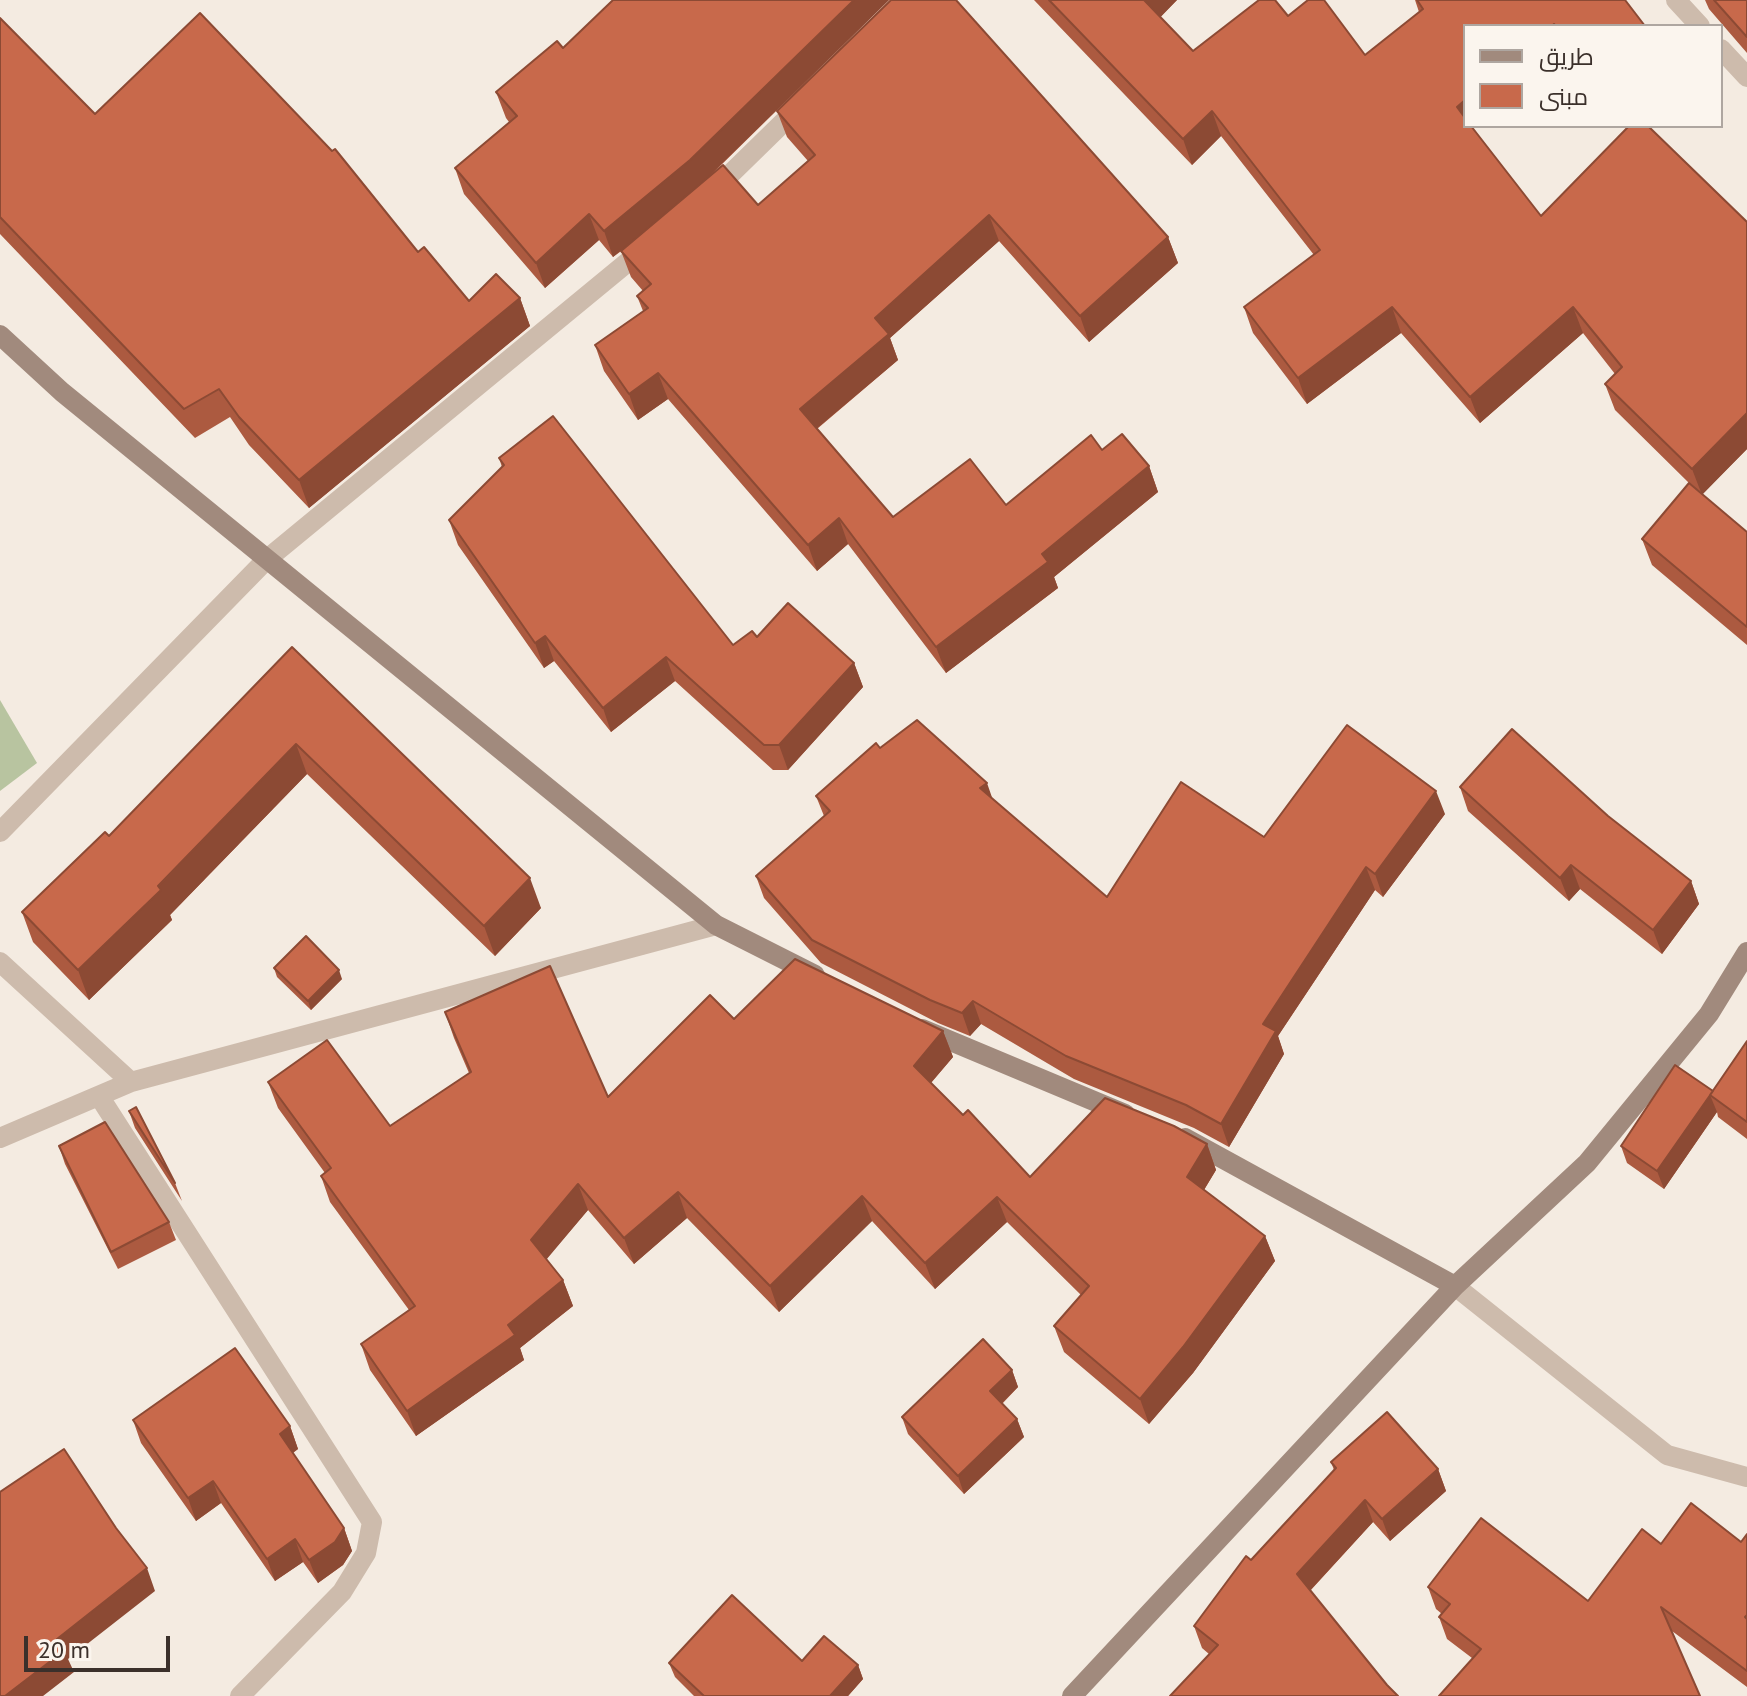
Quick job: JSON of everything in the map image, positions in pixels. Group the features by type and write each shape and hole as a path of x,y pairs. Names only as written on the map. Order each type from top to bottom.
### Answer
{"main road":[{"path":"0,335 62,392 716,925 838,987"},
{"path":"1072,1696 1455,1286 1587,1163 1709,1014 1747,952"},
{"path":"906,1021 933,1035 1189,1140 1455,1286"}],"street":[{"path":"1676,0 1698,24"},
{"path":"1723,51 1747,77"},
{"path":"695,207 819,87"},
{"path":"0,832 266,560 659,237"},
{"path":"0,1138 131,1082 716,925"},
{"path":"0,962 131,1082"},
{"path":"99,1096 372,1522 366,1553 342,1592 240,1696"},
{"path":"1455,1286 1667,1455 1747,1477"}],"green space":[{"path":"0,700 37,763 0,791"}],"building":[{"path":"613,0 854,0 690,160 604,231 589,214 536,263 455,168 517,116 496,92 557,41 563,48"},
{"path":"891,0 956,0 1168,237 1080,316 989,215 875,318 889,334 800,409 893,517 970,459 1006,505 1091,435 1102,450 1122,434 1149,466 1042,554 1048,562 936,647 839,518 808,545 658,373 629,394 595,345 648,308 637,296 651,284 621,251 723,165 758,205 815,155 777,111"},
{"path":"1049,0 1144,0 1193,51 1259,0 1275,0 1288,16 1308,0 1324,0 1365,55 1423,9 1417,0 1625,0 1643,24 1463,24 1463,102 1457,107 1463,115 1463,128 1473,128 1541,216 1627,128 1650,128 1747,222 1747,413 1692,469 1605,384 1622,367 1573,307 1470,397 1392,307 1298,378 1244,307 1320,250 1212,111 1183,139"},
{"path":"1714,0 1747,0 1747,37"},
{"path":"200,13 332,151 335,149 418,252 424,247 469,301 496,274 520,298 299,480 239,417 219,389 184,409 0,217 0,18 95,114"},
{"path":"553,416 733,645 752,631 757,637 788,603 854,663 779,745 764,745 666,657 603,708 545,636 535,643 449,520 504,465 499,458"},
{"path":"1689,483 1747,532 1747,627 1642,539"},
{"path":"292,647 530,878 484,926 296,744 158,886 161,890 78,970 22,912 105,832 109,836"},
{"path":"917,720 987,783 980,788 1107,897 1181,782 1264,837 1347,725 1436,791 1375,874 1366,867 1263,1024 1276,1031 1221,1124 1186,1105 1066,1056 973,1001 962,1013 812,940 756,876 830,811 816,796 876,743 880,748"},
{"path":"1512,729 1608,816 1691,881 1653,930 1571,865 1560,878 1460,787"},
{"path":"306,936 339,970 308,1001 274,968"},
{"path":"795,959 943,1031 914,1066 963,1115 968,1110 1030,1177 1105,1098 1174,1126 1207,1144 1187,1177 1265,1236 1183,1347 1140,1399 1054,1326 1089,1286 997,1197 925,1263 862,1196 770,1286 678,1192 624,1238 578,1184 531,1240 563,1280 508,1325 515,1335 407,1411 361,1344 415,1306 321,1176 331,1168 268,1082 327,1040 390,1126 471,1072 445,1012 550,966 608,1097 710,995 734,1019"},
{"path":"1747,1041 1747,1122 1710,1095"},
{"path":"1675,1065 1713,1091 1657,1171 1621,1146"},
{"path":"136,1107 175,1183 129,1111"},
{"path":"105,1122 169,1222 111,1252 59,1146"},
{"path":"983,1339 1012,1370 990,1391 1017,1419 958,1476 902,1417"},
{"path":"235,1348 290,1426 280,1434 344,1528 335,1542 309,1560 295,1539 267,1559 213,1481 188,1498 133,1420"},
{"path":"1387,1412 1438,1469 1382,1519 1365,1500 1297,1574 1398,1696 1170,1696 1218,1645 1194,1626 1246,1556 1251,1560 1336,1468 1331,1462"},
{"path":"64,1449 116,1528 147,1568 57,1639 65,1650 5,1696 0,1696 0,1492"},
{"path":"1691,1503 1741,1542 1747,1534 1747,1671 1661,1607 1700,1696 1439,1696 1481,1649 1439,1617 1450,1604 1428,1587 1481,1518 1588,1601 1642,1529 1661,1544"},
{"path":"732,1595 802,1661 824,1636 858,1665 830,1696 704,1696 669,1663"}]}
